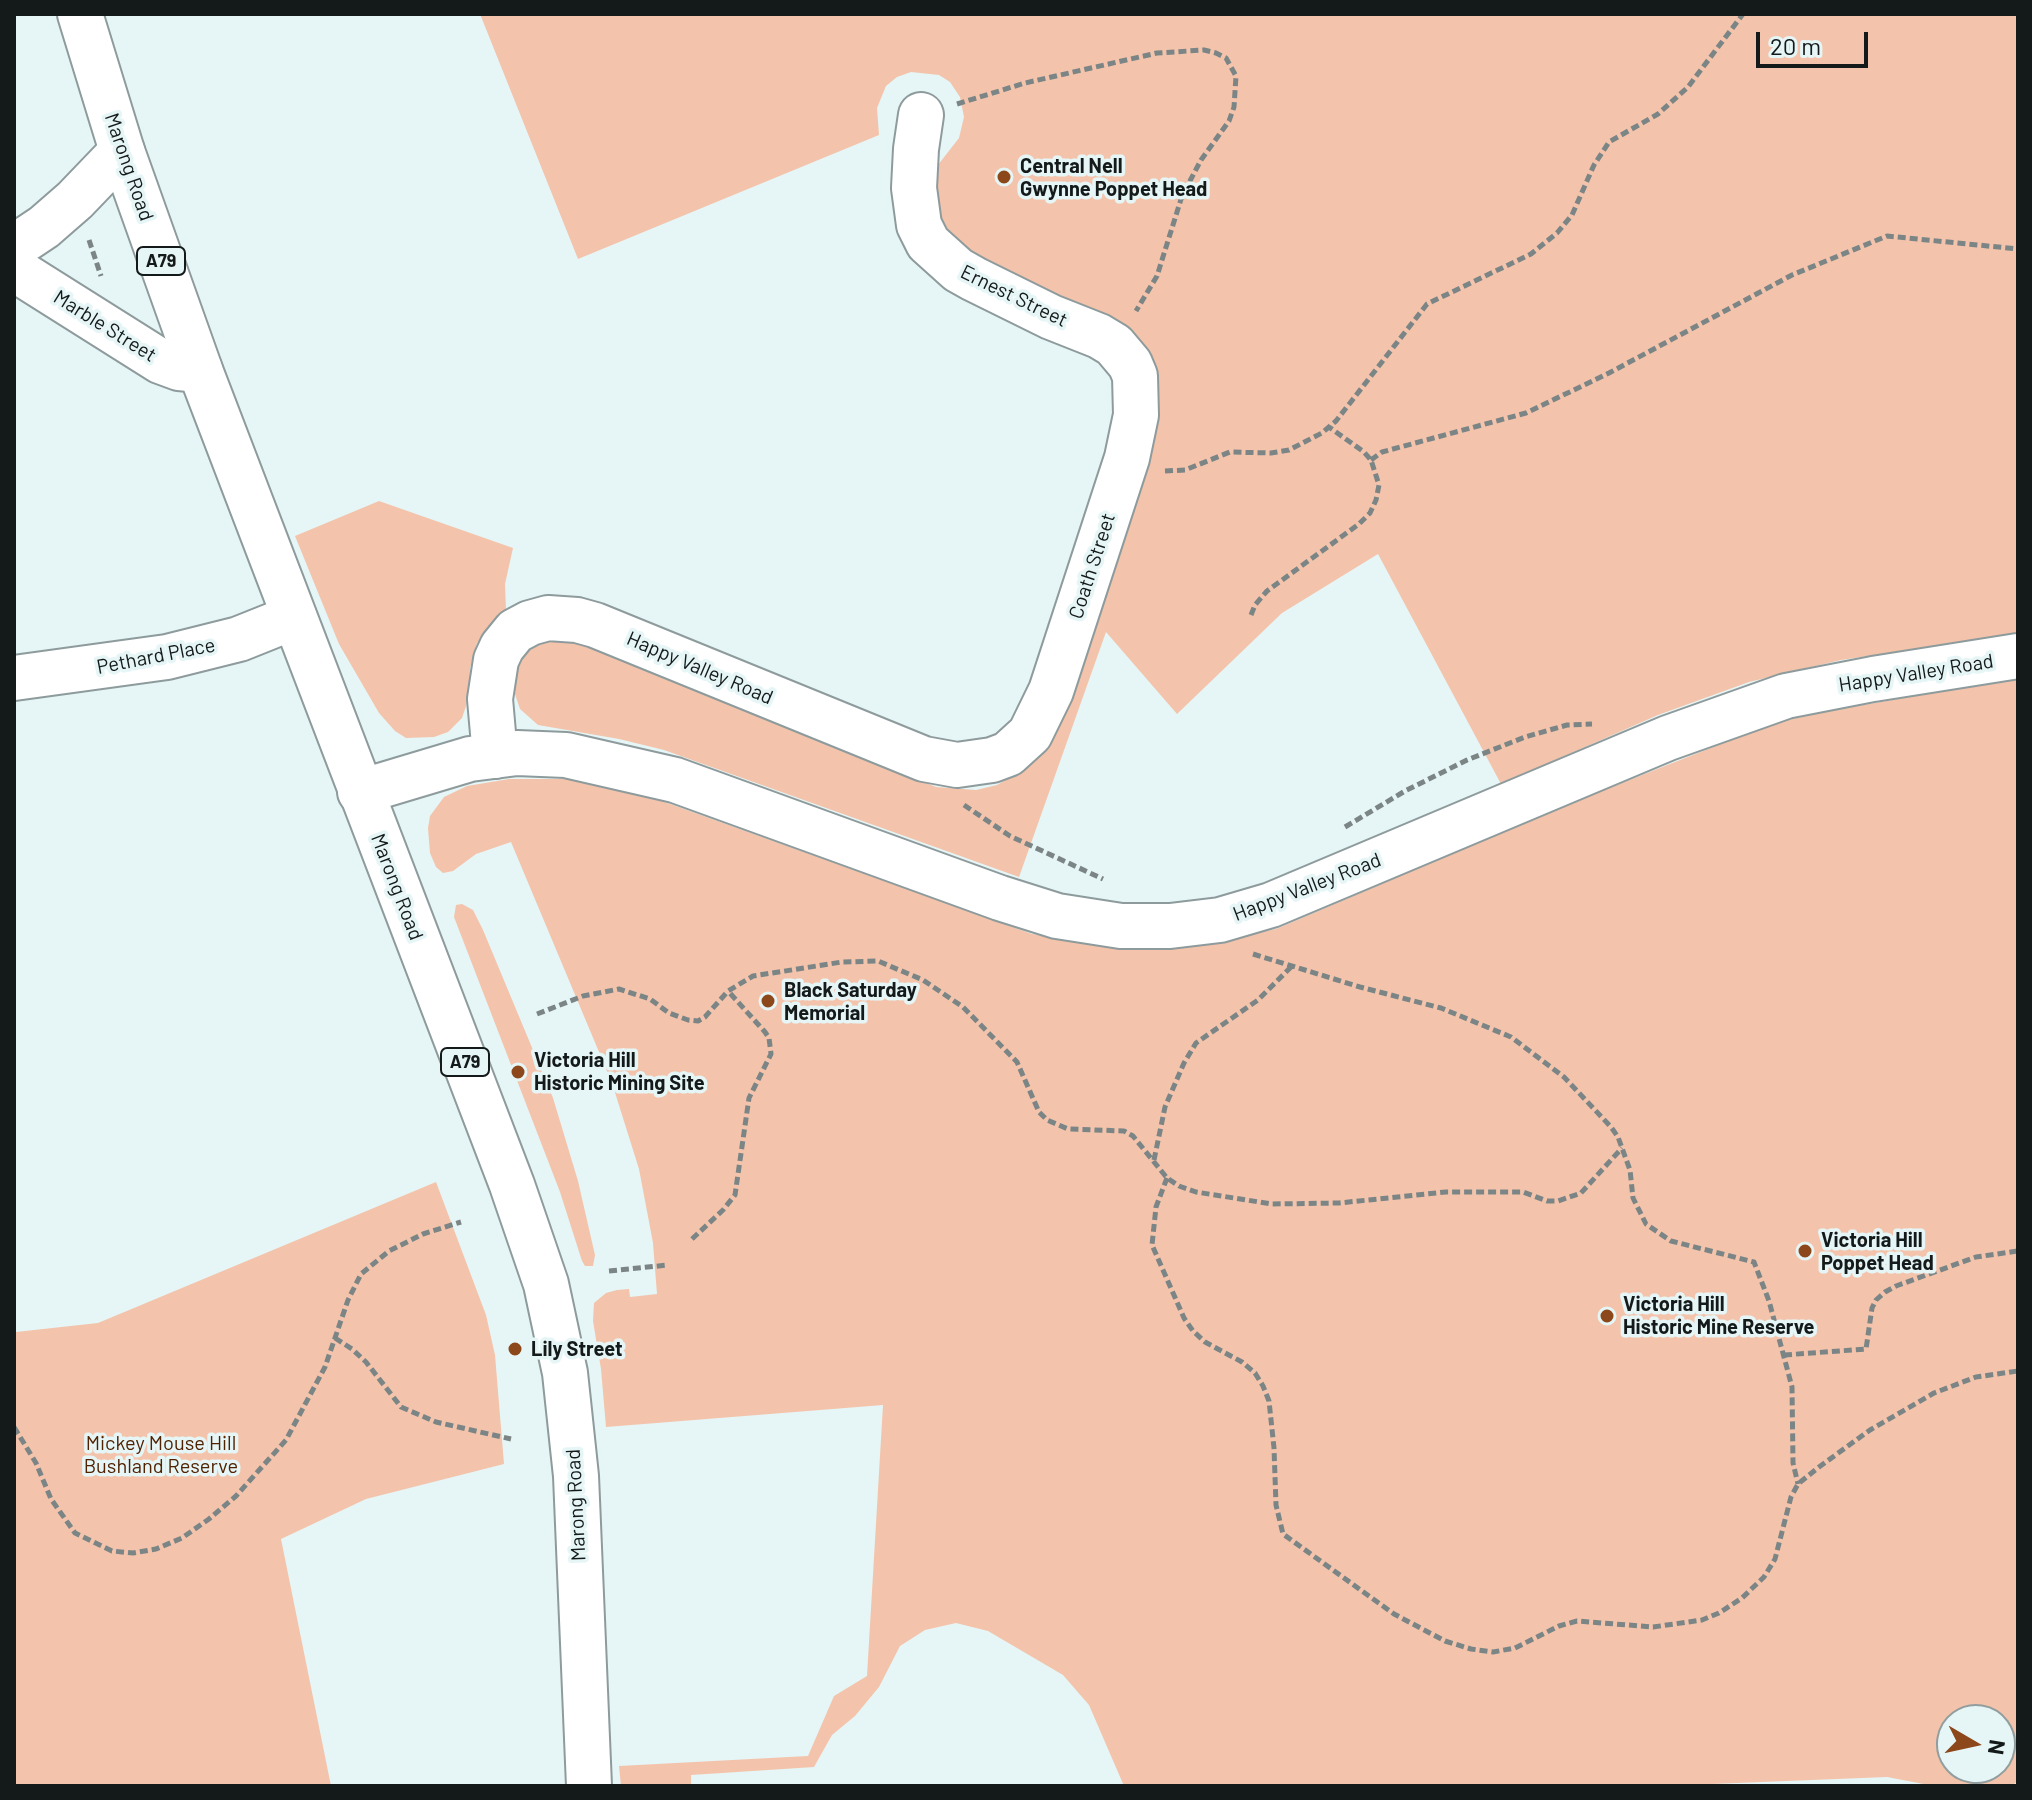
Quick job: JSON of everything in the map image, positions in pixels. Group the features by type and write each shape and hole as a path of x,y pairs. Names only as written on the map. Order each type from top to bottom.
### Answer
{"main road":[{"name":"Marong Road","path":"80,14 122,151 200,370 512,1185 546,1284 565,1373 576,1476 589,1786"},
{"name":"Ernest Street","path":"921,115 914,188 919,225 928,243 958,270 1051,317 1099,336 1122,354"},
{"path":"14,247 44,227 75,200 122,151"},
{"name":"Marble Street","path":"14,269 160,361 179,368 200,370"},
{"name":"Coath Street","path":"1008,754 1030,734 1047,702 1127,458 1137,394 1135,376 1122,354"},
{"name":"Pethard Place","path":"14,678 167,657 239,639 294,617"},
{"name":"Happy Valley Road","path":"495,756 490,699 496,660 515,631 548,618 595,625 924,759 957,765 992,760 1008,754"},
{"name":"Happy Valley Road","path":"360,792 439,766 517,753 566,755 675,780 1057,916 1121,926 1170,926 1220,920 1271,905 1668,738 1759,704 1861,681 2018,656"}],"path":[{"path":"1127,458 1165,471 1185,470 1230,452 1289,450 1306,443 1329,427 1427,304 1531,254 1557,233 1572,215 1594,165 1609,142 1658,114 1688,87 1743,14"},
{"path":"921,115 1025,83 1157,53 1204,50 1226,58 1236,76 1237,91 1229,121 1191,177 1182,196 1150,290 1122,354"},
{"path":"84,226 104,285"},
{"path":"1371,460 1382,452 1526,413 1609,373 1792,275 1887,236 2018,249"},
{"path":"1251,615 1267,591 1370,513 1376,500 1379,485 1371,460 1329,427"},
{"path":"1342,828 1405,791 1499,747 1567,725 1601,724"},
{"path":"957,800 1010,836 1116,886"},
{"path":"1220,920 1227,932 1248,951 1291,967 1441,1008 1511,1037 1564,1077 1588,1100 1611,1127 1622,1148 1638,1213 1658,1234 1688,1247 1754,1262 1769,1301 1792,1387 1793,1463 1798,1484"},
{"path":"537,1014 583,996 619,989 650,999 669,1013 698,1021 728,991 753,976 842,962 878,961 905,970 963,1007 1011,1055 1039,1112 1047,1120 1068,1129 1124,1131 1133,1136 1167,1178 1196,1192 1272,1204 1339,1203 1446,1192 1523,1192 1547,1201 1558,1201 1581,1193 1622,1148"},
{"path":"1153,1161 1165,1107 1196,1043 1258,1000 1291,967"},
{"path":"692,1239 735,1195 749,1098 771,1054 765,1032 728,991"},
{"path":"1167,1178 1156,1207 1152,1245 1184,1318 1193,1331 1205,1342 1242,1362 1255,1373 1263,1386 1269,1401 1276,1505 1283,1534 1394,1614 1445,1641 1493,1652 1515,1648 1559,1626 1577,1621 1653,1627 1702,1620 1719,1613 1742,1598 1769,1568 1798,1484 1870,1430 1934,1393 1976,1377 2018,1371"},
{"path":"14,1427 36,1463 51,1499 75,1533 112,1551 133,1553 156,1549 182,1538 236,1496 286,1440 325,1367 361,1274 389,1251 423,1234 461,1222"},
{"path":"1784,1355 1866,1349 1872,1308 1885,1292 1976,1257 2018,1251"},
{"path":"609,1271 668,1265"},
{"path":"335,1338 366,1362 401,1407 436,1422 511,1439"}],"green space":[{"path":"480,14 2018,14 2018,634 1841,660 1749,682 1658,715 1501,784 1378,554 1282,613 1177,714 1106,632 1019,877 664,750 538,725 520,709 512,685 517,663 531,645 551,637 580,642 936,787 976,790 997,785 1016,774 1044,750 1055,734 1147,385 1045,304 937,233 934,170 959,138 964,117 960,97 950,82 939,75 911,72 897,77 886,86 877,108 879,135 578,259"},
{"path":"379,501 513,548 505,584 506,610 477,643 470,668 469,697 462,718 448,732 434,737 406,738 379,713 339,644 295,536"},
{"path":"2018,678 2018,1782 2016,1704 1936,1704 1936,1784 2014,1784 1934,1786 1887,1777 1662,1786 1124,1786 1089,1705 1063,1675 988,1631 956,1623 925,1630 900,1646 879,1687 855,1716 832,1735 814,1767 691,1775 691,1786 621,1786 619,1766 808,1756 834,1696 867,1676 883,1405 606,1427 593,1321 594,1303 606,1293 617,1290 629,1289 630,1297 657,1294 653,1243 639,1169 612,1083 511,842 476,854 453,871 443,873 436,867 430,853 428,828 430,816 444,797 467,786 509,779 565,779 594,783 648,796 1032,934 1129,949 1196,945 1276,929 1571,803 1774,723"},
{"path":"462,904 473,910 483,930 553,1098 578,1181 595,1255 593,1266 585,1266 582,1261 560,1192 454,917 456,905"},
{"name":"Mickey Mouse Hill Bushland Reserve","path":"436,1182 486,1315 495,1355 504,1464 366,1499 281,1539 331,1786 14,1786 14,1310 16,1332 98,1323"}],"place":[{"name":"Central Nell Gwynne Poppet Head","path":"1004,177"},
{"name":"Black Saturday Memorial","path":"768,1001"},
{"name":"Victoria Hill Historic Mining Site","path":"518,1072"},
{"name":"Victoria Hill Poppet Head","path":"1805,1251"},
{"name":"Victoria Hill Historic Mine Reserve","path":"1607,1316"},
{"name":"Lily Street","path":"515,1349"}]}
